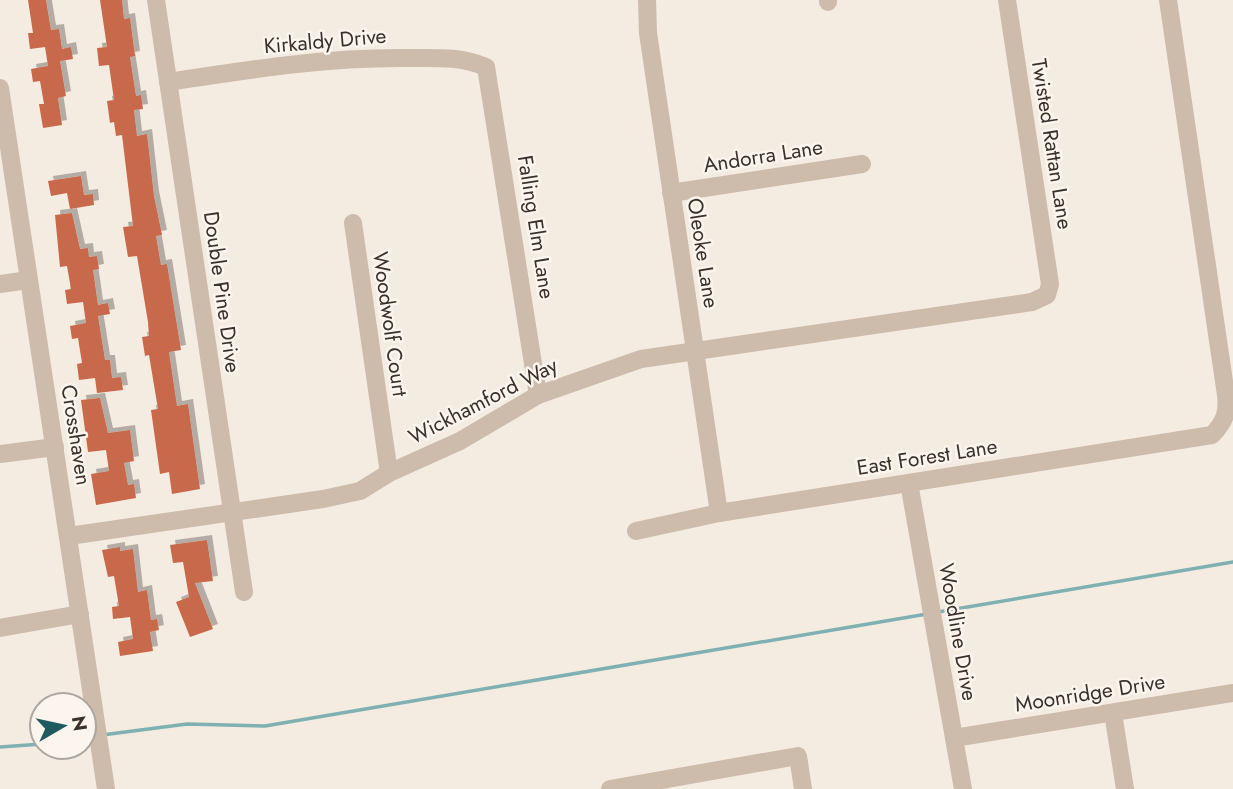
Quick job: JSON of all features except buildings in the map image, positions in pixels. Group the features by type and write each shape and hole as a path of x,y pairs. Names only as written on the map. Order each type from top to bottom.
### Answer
{"street":[{"name":"Double Pine Drive","path":"156,0 244,592"},
{"name":"Oleoke Lane","path":"647,0 648,33 719,513"},
{"name":"Twisted Rattan Lane","path":"1007,0 1050,284 1047,295"},
{"name":"East Forest Lane","path":"636,531 719,513 1212,435 1222,425 1227,408 1226,395 1168,0"},
{"name":"Kirkaldy Drive","path":"168,82 355,59 446,58 469,60 486,66"},
{"name":"Falling Elm Lane","path":"486,66 538,395"},
{"name":"Crosshaven","path":"0,88 106,789"},
{"name":"Andorra Lane","path":"671,193 862,164"},
{"name":"Woodwolf Court","path":"353,223 389,473"},
{"path":"0,284 29,279"},
{"name":"Wickhamford Way","path":"69,536 232,510 323,499 360,491 389,473 460,441 538,395 641,359 1032,302 1047,295"},
{"path":"0,454 55,447"},
{"name":"Woodline Drive","path":"909,483 963,789"},
{"path":"0,628 80,614"},
{"name":"Moonridge Drive","path":"954,738 1233,693"},
{"path":"1113,713 1125,789"},
{"path":"610,789 638,787 798,756 803,789"}],"waterway":[{"path":"938,612 1233,562"},
{"path":"102,735 187,724 265,726 927,614"},
{"path":"0,747 28,745"}]}
